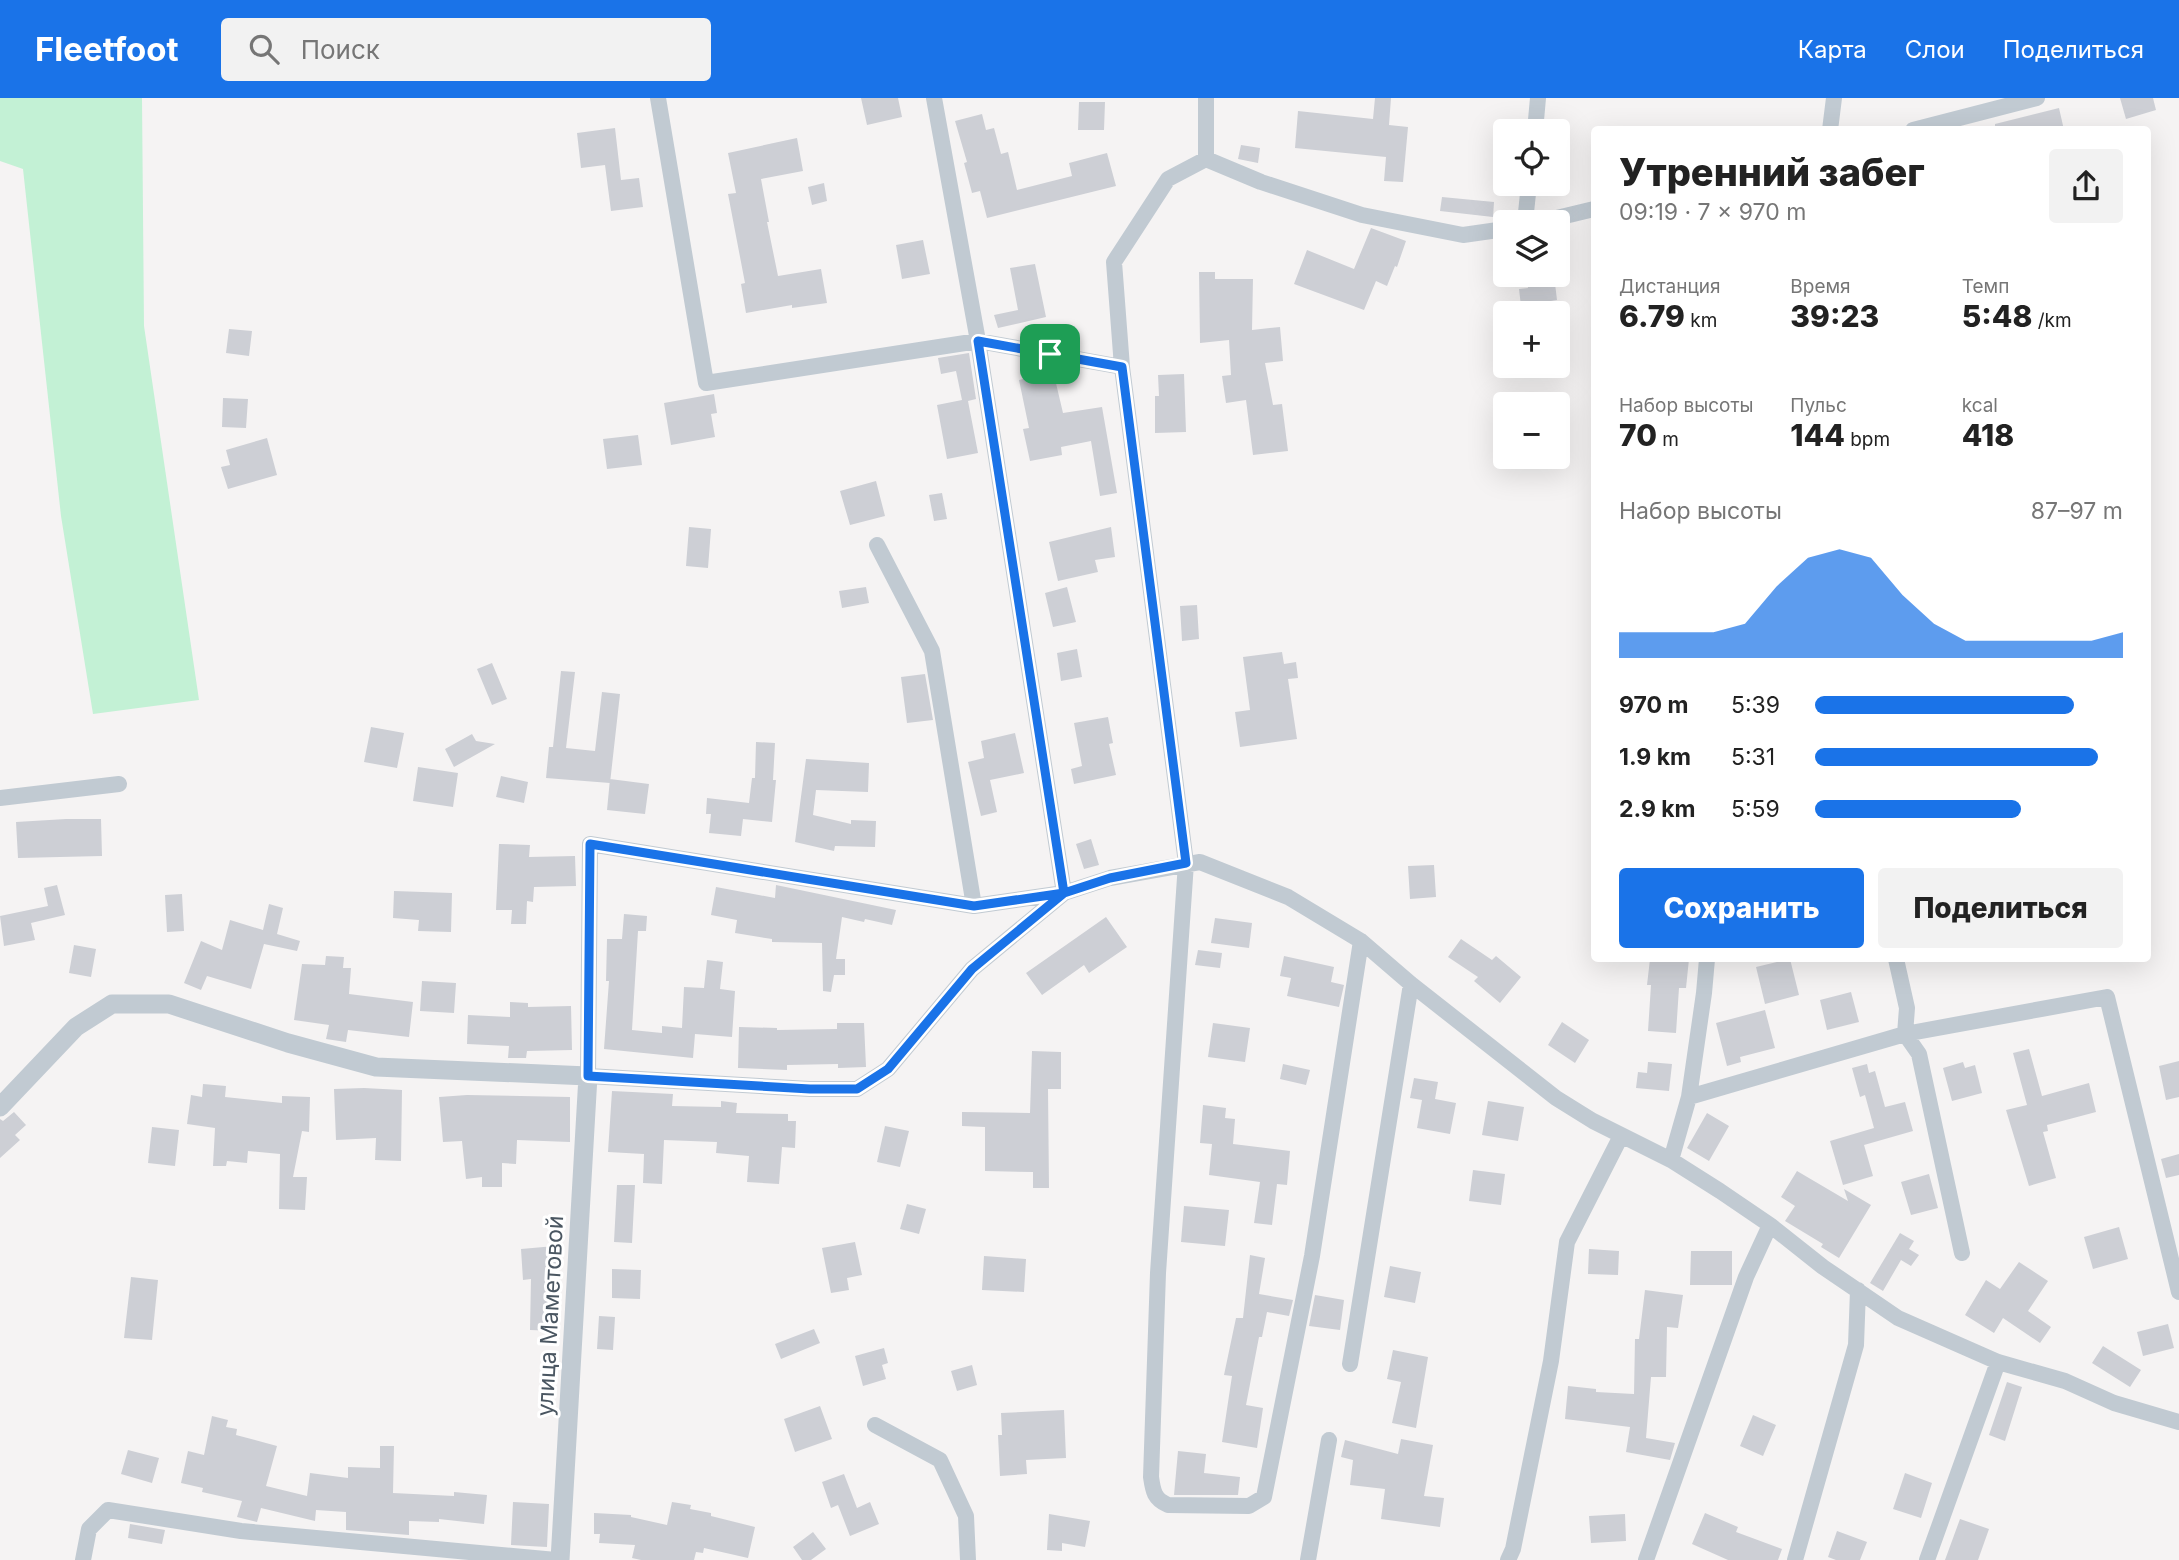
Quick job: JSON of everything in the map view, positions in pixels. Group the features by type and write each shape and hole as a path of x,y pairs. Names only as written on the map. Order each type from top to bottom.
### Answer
{"street":[{"path":"659,98 706,383 978,341 1122,367"},
{"path":"934,98 978,341 1064,893"},
{"path":"1206,98 1206,159"},
{"path":"1536,119 1538,98"},
{"path":"1830,126 1834,98"},
{"path":"1928,126 2037,98"},
{"path":"1361,941 1312,1256 1264,1497 1249,1506 1168,1505 1160,1502 1153,1493 1151,1477 1158,1273 1186,863 1122,367 1114,262 1168,178 1206,159 1261,182 1362,215 1463,234 1493,230"},
{"path":"1570,215 1591,210"},
{"path":"877,545 932,651 974,906"},
{"path":"0,798 119,784"},
{"path":"588,1076 590,844 974,906 1064,893 1110,878 1200,862 1288,897 1361,941 1411,984 1556,1098 1621,1136 1671,1160 1770,1225 1823,1267 1898,1318 1998,1362 2065,1381 2114,1403 2179,1422"},
{"path":"0,1107 76,1027 112,1004 169,1004 289,1043 376,1067 810,1089 857,1089 888,1069 972,969 1064,893"},
{"path":"1671,1160 1689,1097 1707,962"},
{"path":"1897,962 1907,1008 1905,1034 1919,1054 1962,1253"},
{"path":"1349,1364 1411,984"},
{"path":"1689,1097 1905,1034 2106,997 2179,1292"},
{"name":"улица Маметовой","path":"558,1560 588,1076"},
{"path":"1508,1560 1513,1549 1551,1361 1567,1242 1621,1136"},
{"path":"1646,1560 1746,1277 1770,1225"},
{"path":"1796,1560 1856,1345 1858,1290"},
{"path":"1927,1560 1998,1362"},
{"path":"875,1425 940,1460 966,1516 968,1560"},
{"path":"1308,1560 1329,1440"},
{"path":"83,1560 89,1529 108,1510 241,1531 558,1560"}],"green space":[{"path":"0,98 142,98 144,326 199,700 93,714 61,516 23,169 0,161"}],"building":[{"path":"861,98 898,98 902,117 867,125"},
{"path":"1375,98 1391,98 1389,125 1408,127 1403,182 1384,181 1386,157 1295,148 1298,111 1373,119"},
{"path":"2120,98 2153,98 2156,110 2126,119"},
{"path":"1079,102 1105,102 1104,130 1078,130"},
{"path":"2059,108 2063,126 1995,126"},
{"path":"982,114 986,130 994,128 1001,154 1008,152 1017,190 1072,176 1069,163 1107,153 1116,186 987,218 980,191 972,193 964,163 967,162 955,121"},
{"path":"615,128 621,180 639,178 643,207 611,211 605,165 581,168 577,133"},
{"path":"797,138 803,171 761,179 767,222 778,276 821,269 827,303 792,308 792,305 746,313 741,284 745,283 728,194 736,193 728,153"},
{"path":"1241,145 1260,148 1258,163 1238,159"},
{"path":"824,183 827,201 812,205 808,187"},
{"path":"1442,197 1494,202 1493,217 1440,211"},
{"path":"1371,228 1406,241 1387,286 1376,281 1364,310 1294,284 1307,250 1354,269"},
{"path":"923,240 930,274 902,279 896,245"},
{"path":"1035,264 1046,317 998,328 994,315 1018,310 1010,268"},
{"path":"1199,272 1215,272 1215,279 1253,279 1252,330 1280,327 1283,361 1265,363 1273,405 1282,404 1288,451 1253,455 1246,400 1226,403 1222,376 1231,375 1229,340 1200,343"},
{"path":"1555,287 1557,300 1520,301 1519,289"},
{"path":"229,329 252,331 249,356 226,353"},
{"path":"969,353 976,399 968,401 978,453 947,459 937,405 962,400 956,371 941,374 938,358"},
{"path":"1045,374 1047,381 1055,379 1063,413 1102,407 1117,493 1100,496 1091,441 1061,447 1062,455 1030,461 1023,429 1029,428 1019,380"},
{"path":"1184,374 1186,432 1155,433 1158,375"},
{"path":"714,394 717,413 711,414 715,437 671,445 664,403"},
{"path":"223,398 248,399 246,428 222,427"},
{"path":"638,435 642,465 607,469 603,439"},
{"path":"267,438 277,475 228,489 221,467 230,465 226,450"},
{"path":"876,481 885,516 850,525 840,491"},
{"path":"942,493 947,519 934,521 929,495"},
{"path":"689,527 711,529 708,568 686,566"},
{"path":"1111,527 1115,557 1095,560 1098,572 1058,581 1049,542"},
{"path":"866,587 869,603 842,608 839,591"},
{"path":"1067,587 1076,622 1053,627 1045,593"},
{"path":"1197,605 1199,639 1182,641 1180,606"},
{"path":"1077,649 1082,677 1061,681 1057,653"},
{"path":"1282,652 1284,664 1296,662 1298,678 1288,679 1297,739 1240,747 1235,712 1250,710 1243,657"},
{"path":"492,663 507,699 492,705 477,669"},
{"path":"561,671 575,672 566,748 595,751 602,692 620,694 610,783 546,778 549,747 553,747"},
{"path":"925,674 933,720 907,723 901,677"},
{"path":"1108,717 1113,743 1109,744 1116,775 1074,784 1071,769 1082,766 1074,723"},
{"path":"371,727 404,733 397,768 364,762"},
{"path":"1015,733 1024,773 990,780 997,812 981,816 968,762 984,758 981,741"},
{"path":"472,734 476,741 495,744 454,767 445,749"},
{"path":"756,742 775,743 773,780 776,780 772,822 743,819 741,836 709,833 711,814 706,814 707,798 749,803 752,778 755,778"},
{"path":"806,759 869,763 868,792 816,790 813,815 851,824 851,820 876,821 875,847 835,846 834,851 795,842"},
{"path":"418,767 458,773 453,807 413,801"},
{"path":"501,776 528,782 524,803 496,797"},
{"path":"610,779 649,784 645,814 607,810"},
{"path":"101,819 102,856 18,858 16,822"},
{"path":"1091,839 1099,865 1084,869 1076,844"},
{"path":"499,844 530,845 529,857 575,856 576,886 534,887 533,902 527,901 526,924 511,924 512,910 496,910"},
{"path":"1434,865 1436,897 1410,899 1408,866"},
{"path":"57,885 65,915 31,923 35,940 4,946 0,916 48,906 44,888"},
{"path":"776,885 896,910 892,925 842,917 836,959 845,959 845,975 834,975 831,992 823,991 822,943 772,942 772,939 735,933 737,920 711,915 716,887 775,898"},
{"path":"394,891 452,893 451,932 418,931 419,920 393,918"},
{"path":"182,894 184,931 167,932 165,895"},
{"path":"269,904 283,908 277,934 300,941 297,951 264,944 251,989 207,976 201,990 184,983 201,941 222,950 230,920 263,930"},
{"path":"624,914 647,916 646,931 638,931 632,1030 662,1033 662,1026 682,1028 684,987 704,988 707,960 723,962 720,989 735,991 732,1037 695,1034 693,1058 604,1049 609,981 606,981 607,939 622,939"},
{"path":"1106,917 1127,947 1089,973 1084,965 1042,995 1026,973"},
{"path":"1215,918 1252,923 1249,948 1211,943"},
{"path":"1461,939 1492,960 1496,956 1521,977 1500,1003 1474,981 1478,977 1448,957"},
{"path":"74,945 96,949 91,977 69,973"},
{"path":"1198,950 1222,953 1220,968 1195,965"},
{"path":"326,956 344,957 343,968 351,968 349,994 413,1002 409,1037 348,1030 346,1042 326,1039 329,1025 294,1020 302,964 325,965"},
{"path":"1284,956 1334,967 1331,982 1344,985 1339,1007 1287,996 1291,978 1280,976"},
{"path":"1650,962 1689,962 1686,988 1679,988 1676,1033 1648,1031 1651,985 1647,985"},
{"path":"1791,962 1799,995 1765,1004 1756,967"},
{"path":"422,981 456,983 454,1013 420,1011"},
{"path":"1851,992 1859,1022 1827,1030 1820,1000"},
{"path":"510,1002 528,1003 528,1007 571,1006 572,1050 527,1051 526,1058 508,1058 509,1046 467,1044 468,1015 510,1017"},
{"path":"1765,1010 1775,1048 1740,1057 1741,1062 1727,1066 1716,1023"},
{"path":"1562,1022 1589,1040 1575,1063 1548,1045"},
{"path":"837,1023 864,1023 866,1067 838,1068 838,1064 787,1065 787,1070 738,1068 739,1027 777,1030 837,1029"},
{"path":"1213,1023 1250,1028 1245,1062 1208,1057"},
{"path":"2029,1049 2042,1096 2089,1083 2096,1112 2047,1125 2048,1131 2043,1132 2056,1178 2029,1186 2006,1110 2027,1105 2013,1053"},
{"path":"1032,1051 1061,1052 1061,1089 1048,1089 1049,1188 1033,1188 1033,1172 985,1171 985,1127 962,1126 962,1112 1030,1113"},
{"path":"2179,1061 2179,1097 2166,1100 2159,1066"},
{"path":"1648,1062 1672,1064 1669,1091 1636,1088 1638,1072 1647,1073"},
{"path":"1963,1062 1965,1068 1975,1065 1982,1093 1952,1101 1943,1068"},
{"path":"1283,1064 1310,1070 1306,1085 1280,1079"},
{"path":"1867,1064 1869,1073 1875,1071 1885,1107 1905,1102 1913,1131 1864,1145 1873,1176 1843,1185 1830,1141 1874,1128 1865,1095 1860,1097 1852,1068"},
{"path":"1414,1078 1438,1082 1435,1099 1456,1103 1450,1134 1417,1128 1422,1100 1410,1098"},
{"path":"203,1084 226,1086 225,1097 282,1103 282,1096 310,1097 309,1132 302,1131 293,1177 307,1177 305,1210 279,1209 280,1154 248,1151 247,1163 227,1161 226,1166 213,1166 215,1128 187,1124 191,1095 202,1097"},
{"path":"334,1089 402,1090 401,1161 375,1160 376,1138 336,1140"},
{"path":"612,1091 673,1094 672,1106 721,1107 721,1101 737,1103 736,1113 788,1114 788,1121 796,1121 795,1148 782,1147 779,1184 747,1182 749,1156 716,1153 717,1142 664,1140 662,1184 643,1183 644,1154 608,1152"},
{"path":"439,1097 570,1097 570,1142 517,1140 516,1164 502,1163 502,1187 482,1187 482,1177 466,1179 462,1141 443,1142"},
{"path":"1488,1101 1524,1107 1518,1141 1482,1135"},
{"path":"1203,1105 1226,1108 1225,1118 1235,1119 1233,1144 1290,1151 1287,1185 1277,1184 1272,1225 1254,1223 1260,1182 1209,1175 1212,1144 1200,1143"},
{"path":"14,1112 26,1125 15,1135 20,1140 0,1158 0,1119 3,1121"},
{"path":"1707,1113 1729,1126 1709,1161 1687,1148"},
{"path":"885,1126 909,1131 900,1167 877,1162"},
{"path":"152,1127 179,1130 175,1166 148,1163"},
{"path":"2179,1154 2179,1175 2166,1178 2161,1159"},
{"path":"1473,1170 1505,1174 1501,1205 1469,1201"},
{"path":"1797,1171 1848,1201 1844,1189 1871,1205 1839,1258 1821,1247 1823,1244 1785,1221 1795,1206 1781,1197"},
{"path":"1929,1174 1938,1208 1911,1215 1901,1182"},
{"path":"617,1185 635,1185 632,1243 614,1242"},
{"path":"907,1204 926,1209 919,1234 900,1229"},
{"path":"1184,1206 1229,1210 1225,1246 1181,1242"},
{"path":"2119,1227 2128,1259 2093,1269 2084,1237"},
{"path":"1900,1233 1914,1241 1909,1249 1919,1255 1911,1266 1901,1260 1883,1291 1870,1283"},
{"path":"855,1242 862,1275 847,1278 849,1290 831,1293 822,1248"},
{"path":"555,1246 558,1288 556,1331 530,1330 531,1279 523,1280 521,1249"},
{"path":"1589,1249 1619,1251 1618,1275 1588,1274"},
{"path":"1691,1251 1732,1251 1732,1285 1690,1285"},
{"path":"1250,1255 1265,1258 1259,1294 1293,1300 1289,1316 1267,1312 1262,1337 1259,1337 1246,1405 1263,1408 1257,1448 1222,1442 1232,1376 1224,1375 1236,1318 1243,1318"},
{"path":"984,1256 1026,1259 1024,1292 982,1290"},
{"path":"2019,1262 2048,1281 2028,1311 2051,1327 2040,1343 2003,1318 1994,1333 1965,1315 1986,1280 2000,1289"},
{"path":"1390,1266 1421,1272 1415,1303 1384,1297"},
{"path":"612,1269 641,1270 640,1299 612,1298"},
{"path":"131,1277 158,1280 152,1340 124,1338"},
{"path":"1645,1290 1683,1295 1678,1328 1667,1327 1666,1377 1651,1377 1646,1438 1675,1443 1670,1460 1626,1452 1630,1427 1565,1419 1568,1386 1596,1389 1596,1392 1634,1394 1635,1339 1639,1339"},
{"path":"1315,1295 1344,1300 1340,1330 1309,1326"},
{"path":"599,1316 615,1317 613,1350 597,1349"},
{"path":"2168,1324 2174,1348 2143,1356 2137,1332"},
{"path":"814,1329 820,1343 781,1359 775,1344"},
{"path":"2103,1346 2141,1370 2130,1387 2092,1363"},
{"path":"884,1348 888,1363 882,1365 886,1379 863,1386 855,1356"},
{"path":"1393,1350 1428,1357 1416,1428 1392,1423 1401,1382 1387,1379"},
{"path":"972,1365 977,1385 957,1391 951,1371"},
{"path":"2007,1382 2022,1387 2005,1441 1989,1435"},
{"path":"820,1406 832,1439 795,1452 784,1419"},
{"path":"1064,1410 1066,1458 1026,1460 1027,1474 1000,1476 998,1435 1002,1435 1001,1413"},
{"path":"1753,1415 1776,1425 1763,1456 1740,1446"},
{"path":"212,1416 228,1420 226,1427 237,1429 236,1435 277,1446 266,1486 307,1496 310,1473 348,1478 348,1467 380,1468 380,1446 394,1446 393,1493 454,1496 454,1492 487,1495 484,1524 439,1519 439,1522 409,1521 409,1535 346,1530 346,1512 316,1510 315,1521 261,1508 257,1522 237,1517 242,1501 202,1492 203,1488 181,1483 188,1451 204,1455"},
{"path":"1401,1439 1433,1445 1424,1496 1444,1498 1440,1527 1381,1519 1385,1489 1350,1485 1353,1460 1341,1457 1345,1440 1398,1454"},
{"path":"128,1450 159,1458 152,1483 121,1474"},
{"path":"1178,1451 1206,1454 1204,1473 1240,1477 1238,1495 1174,1495"},
{"path":"1905,1473 1932,1483 1921,1518 1893,1509"},
{"path":"844,1474 857,1508 870,1502 879,1524 850,1536 838,1505 831,1508 822,1482"},
{"path":"513,1502 549,1504 547,1547 511,1545"},
{"path":"672,1502 691,1505 690,1509 755,1527 748,1558 704,1548 703,1553 696,1552 694,1560 641,1560 632,1558 635,1545 599,1543 600,1534 594,1534 594,1513 631,1515 667,1525"},
{"path":"1705,1513 1738,1527 1736,1532 1782,1549 1778,1560 1728,1560 1692,1544"},
{"path":"1049,1514 1090,1521 1085,1547 1062,1543 1062,1551 1047,1550"},
{"path":"1625,1514 1626,1541 1591,1543 1589,1516"},
{"path":"1960,1519 1989,1529 1978,1560 1945,1560"},
{"path":"130,1524 165,1530 162,1544 128,1538"},
{"path":"1837,1531 1867,1542 1860,1560 1836,1560 1828,1557"},
{"path":"813,1532 826,1549 811,1560 802,1560 793,1547"}],"route":[{"path":"1050,354 978,341 1064,893 972,969 888,1069 857,1089 810,1089 588,1076 590,844 974,906 1064,893 1110,878 1186,863 1122,367 1050,354"}]}
